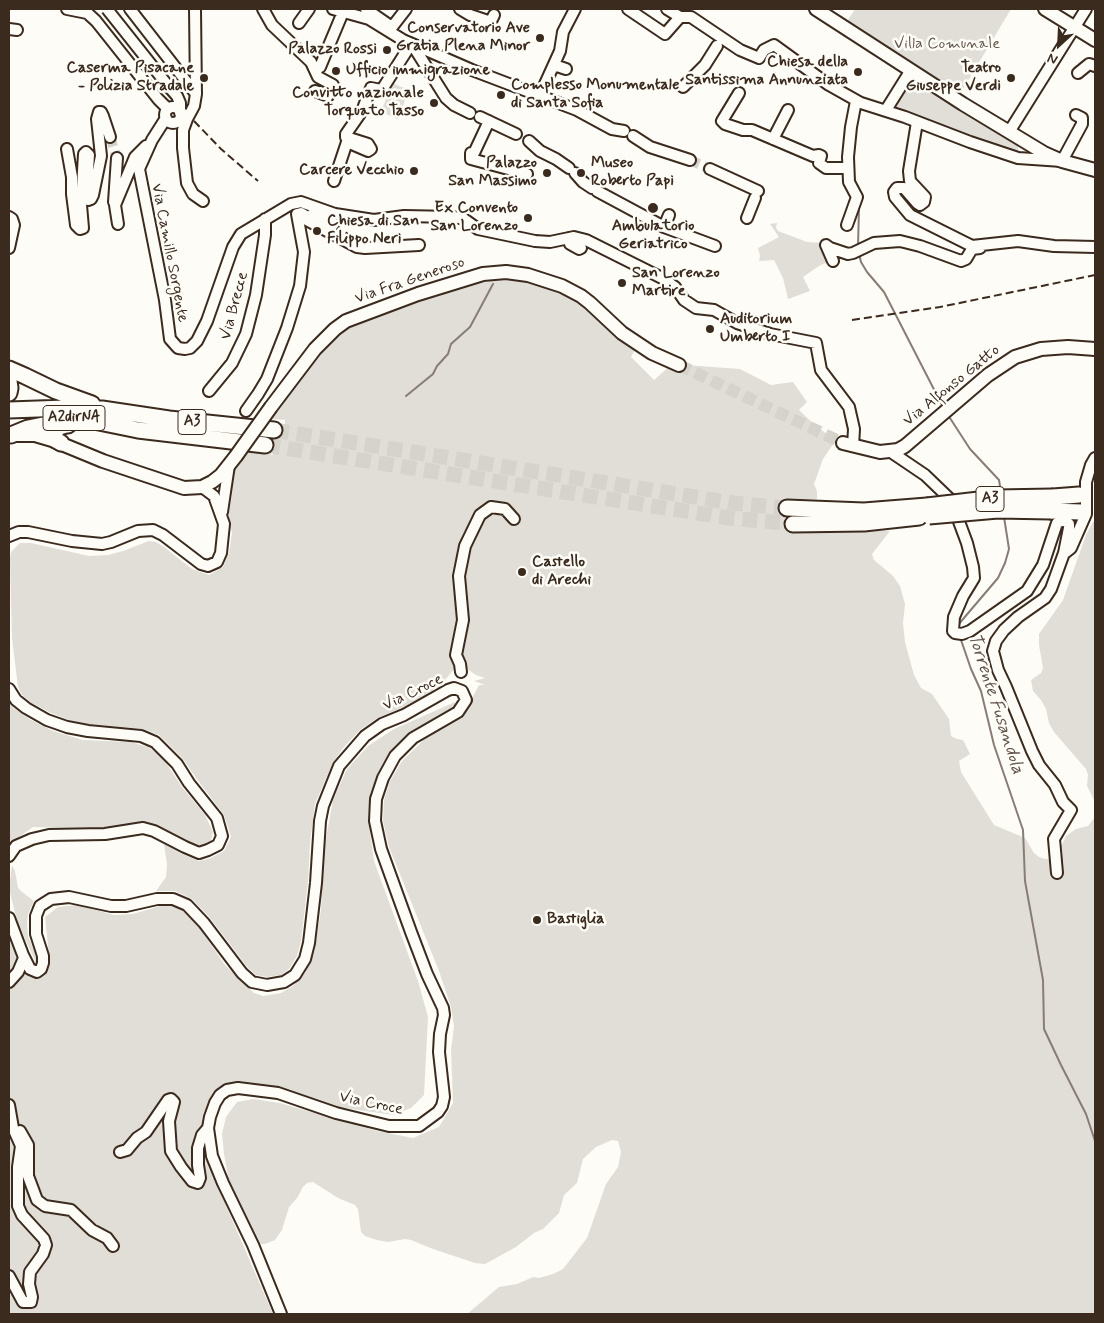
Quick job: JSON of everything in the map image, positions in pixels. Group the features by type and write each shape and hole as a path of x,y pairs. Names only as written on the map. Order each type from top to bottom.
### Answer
{"highway":[{"path":"9,369 56,391 115,411"},
{"path":"9,381 9,392"},
{"name":"A2dirNA","path":"9,410 66,408 115,411 138,422"},
{"name":"A2dirNA","path":"9,419 66,417 138,422"},
{"path":"10,435 43,425 66,425 124,433 138,422"},
{"name":"A3","path":"138,422 234,454 265,445"},
{"name":"A3","path":"138,422 274,430"},
{"path":"61,443 54,437 54,434 59,427 66,425"},
{"name":"A3","path":"1052,504 1079,495"},
{"name":"A3","path":"788,508 812,516 864,517 927,511 996,498 1052,504 1081,512"},
{"name":"A3","path":"793,524 812,516"}],"main road":[{"path":"816,9 1009,132 1032,152 1095,170"},
{"path":"1045,9 1095,40"},
{"name":"Via Fra Generoso","path":"202,487 221,475 234,454 315,349 335,329 346,322 418,294 483,274 506,272 528,275 562,286 590,302 622,333 652,353 679,365"},
{"name":"Via Alfonso Gatto","path":"891,452 905,446 988,375 1015,357 1041,349 1068,347 1095,349"},
{"path":"10,435 35,435 184,488 202,487"},
{"path":"848,444 880,452 891,452"}],"street":[{"path":"67,9 85,11 100,26 173,117 182,137 187,183 193,194 203,201"},
{"path":"107,9 169,87 173,117"},
{"path":"130,9 196,94"},
{"path":"173,117 194,106 196,94 195,9"},
{"path":"263,9 272,26 318,70 320,79 333,84 328,96 315,91"},
{"path":"299,23 309,9"},
{"path":"366,9 402,40 446,98 454,105 470,113"},
{"path":"318,70 338,11 375,17 392,27 406,9"},
{"path":"460,9 470,15 490,21 494,15"},
{"path":"540,95 560,50 562,35 575,9"},
{"path":"628,9 663,35 680,17"},
{"path":"668,9 680,17 691,17 740,50 759,58 764,50 774,45 829,85 859,102 886,110 1005,154 1032,152"},
{"path":"1009,132 1086,9"},
{"path":"683,88 705,65 717,46"},
{"path":"409,48 540,95 586,114 650,147 690,160"},
{"path":"334,181 347,142 368,151 371,150 370,145 346,137 346,134 362,111 371,88 383,89 409,48"},
{"path":"554,65 566,69"},
{"path":"1086,68 1095,72"},
{"path":"886,110 911,70"},
{"path":"739,93 722,120 736,128 752,130 813,156 820,155 819,163 826,168 848,168"},
{"path":"847,225 857,197 849,182 848,168 851,127 859,102"},
{"path":"772,139 788,110"},
{"path":"67,149 72,178 76,225 80,229 83,228 81,205 84,154 86,152 89,155 88,200 93,195 101,156 97,119 99,112 110,137"},
{"path":"1062,161 1082,124 1082,118 1076,115"},
{"name":"Via Camillo Sorgente","path":"173,117 152,140 141,162 139,174 165,300 170,339 178,348 190,348 197,341 207,322 233,247 241,234 287,206 299,202"},
{"path":"516,134 485,119 473,156 527,174"},
{"path":"917,122 909,171 910,180 925,197 924,202 920,205 917,203 904,188 899,187 895,190 895,197 910,215 972,246 1030,242 1054,246 1095,247"},
{"path":"115,205 136,157 152,140"},
{"path":"529,141 540,151 556,159 595,190 664,227 715,246"},
{"path":"117,158 114,197 118,224"},
{"path":"710,169 756,195 747,218"},
{"path":"299,202 340,215 382,220 404,216 454,217 464,219 478,229 536,241 550,242 568,238 586,240 662,278 675,287 684,300 696,308 714,310 737,323 770,334 816,343 820,368 849,407 854,429 848,444"},
{"path":"246,411 267,378 287,328 300,286 304,252 297,214 301,213 330,226 333,224 305,209 299,202"},
{"path":"664,227 669,215"},
{"path":"306,216 306,220 357,247 419,245"},
{"path":"9,217 14,225 9,248"},
{"name":"Via Brecce","path":"209,391 232,364 246,334 256,295 265,235 265,220"},
{"path":"568,238 570,244 578,249 582,248"},
{"path":"833,261 826,245 845,253 853,254 866,246 881,242 900,241 961,261 966,259 972,249 1006,245 1010,242"},
{"path":"365,252 388,250 388,246"},
{"path":"891,452 925,475 951,500 967,543 974,578 954,617 953,631 961,633 970,631 1027,591 1043,565 1057,523 1064,520 1067,521 1069,528 1064,553 1054,584 1045,598 1018,617 1004,630 993,649 994,658 1032,751 1039,765 1055,785 1063,802 1071,810 1054,839 1057,873"},
{"path":"9,536 20,532 28,532 72,541 102,544 138,531 152,530 158,531 201,564 208,566 217,562 221,553 224,533 222,505 234,454"},
{"path":"1064,553 1071,548 1085,515 1086,482 1095,458"},
{"path":"202,487 214,496 222,518"},
{"path":"461,672 456,655 463,620 459,576 461,558 465,546 480,515 491,507 505,509 514,518"},
{"name":"Via Croce","path":"24,958 30,969 37,972 41,969 44,963 36,934 36,916 40,906 52,899 69,897 111,906 157,899 173,899 187,905 193,911 242,973 252,982 268,985 284,982 295,975 305,959 309,943 316,883 322,806 339,766 365,736 382,724 404,715 448,690 454,688 462,691 466,700 458,712 413,738 395,756 383,778 376,799 375,821 381,849 427,974 443,1008 444,1015 439,1052 444,1097 442,1106 438,1112 419,1126 389,1126 336,1113 278,1092 238,1088 227,1090 220,1095 212,1109 208,1128 215,1165 250,1238 281,1314"},
{"path":"9,689 16,700 26,708 54,723 88,732 141,736 155,742 177,764 189,783 217,818 222,836 218,845 199,852 154,831 143,828 105,834 49,835 32,838 16,846 9,856"},
{"path":"9,918 24,958 18,972 9,982"},
{"path":"120,1152 126,1150 137,1138 146,1132 168,1100 171,1099 174,1102 169,1121 171,1151 181,1167 192,1180 198,1183 200,1178 198,1148 202,1135 208,1128"},
{"path":"9,1105 11,1122 21,1146 18,1167 18,1206 22,1215 44,1240 46,1245 43,1254 30,1272 31,1302 23,1302 9,1276"},
{"path":"11,1122 23,1135 28,1145 28,1176 36,1200 45,1206 70,1210 92,1230 107,1238 113,1246"}],"green space":[{"name":"Villa Comunale","path":"855,9 1011,9 959,96 846,23"},
{"path":"911,77 959,111 1016,143 1018,150 1015,153 1010,152 892,109"},
{"path":"392,83 409,90 398,119 381,112"},
{"path":"777,223 776,228 778,231 807,242 823,243 830,261 803,277 810,291 788,299 783,278 774,260 759,261 758,248 779,237 770,224"},
{"path":"506,277 543,283 571,295 637,346 631,357 654,380 672,364 740,369 771,385 793,382 807,402 799,410 817,427 836,440 823,459 814,484 817,491 817,499 786,500 785,528 890,531 872,554 874,560 893,576 900,586 905,604 903,623 905,642 914,675 921,688 932,694 949,719 951,736 963,740 970,754 959,761 961,772 994,825 1025,838 1034,853 1039,857 1051,859 1056,856 1066,836 1076,829 1088,826 1095,817 1095,1314 467,1314 499,1287 517,1284 533,1277 539,1278 563,1269 587,1238 606,1184 618,1167 621,1152 618,1141 612,1140 596,1147 583,1159 577,1183 564,1195 559,1213 543,1229 485,1264 475,1263 411,1240 405,1239 388,1242 365,1236 361,1232 358,1209 355,1205 338,1198 313,1182 307,1183 303,1187 289,1207 282,1230 275,1240 259,1244 229,1182 224,1154 222,1134 226,1117 237,1102 253,1099 280,1103 377,1131 413,1138 439,1127 453,1103 451,1050 454,1026 451,1007 439,971 389,847 383,821 384,800 390,781 402,761 434,730 450,723 464,713 479,685 485,685 474,681 485,678 467,669 456,667 439,687 427,694 419,703 379,717 360,730 344,747 333,762 315,804 308,882 301,941 297,956 289,969 281,975 267,977 256,975 248,968 210,918 192,899 175,891 156,891 166,877 167,865 164,844 199,861 211,858 224,851 231,837 224,815 183,759 159,735 143,729 89,724 69,720 30,702 22,695 18,687 12,638 11,552 20,543 31,543 89,556 108,555 149,541 156,542 164,547 192,569 209,575 223,567 229,553 232,533 228,516 232,495 233,472 250,449 271,450 271,455 273,455 276,437 284,436 285,420 269,419 333,334 356,321 403,303"},
{"path":"1093,522 1095,522 1095,802 1087,786 1088,775 1086,769 1054,732 1049,723 1046,709 1033,691 1031,680 1041,673 1043,668 1039,634 1063,600 1086,535"},
{"path":"9,701 14,708 31,720 53,731 83,740 130,742 148,747 163,758 182,787 205,815 213,832 211,841 202,846 193,844 159,827 140,822 95,829 33,827 9,844"},
{"path":"455,702 456,707 445,718 410,735 386,760 371,791 368,818 374,861 418,981 428,1017 424,1095 411,1108 393,1115 324,1105 282,1089 251,1084 234,1083 219,1088 210,1099 204,1124 206,1152 214,1178 273,1314 9,1314 9,933 20,971 28,976 37,977 46,973 50,965 45,917 58,907 77,905 114,915 133,914 167,904 177,906 194,920 225,965 254,993 263,996 281,993 293,986 305,973 314,953 321,910 324,849 333,800 347,769 368,746 394,729"},
{"path":"12,865 18,888 34,901 28,914 27,923 28,936 37,958 36,963 17,921 9,888"}],"waterway":[{"name":"Torrente Fusandola","path":"858,247 859,207"},
{"name":"Torrente Fusandola","path":"859,254 867,272 884,292 943,407"},
{"path":"406,396 433,374 437,366 448,354 451,344 470,327 493,284"},
{"name":"Torrente Fusandola","path":"948,415 970,449 999,480 1001,492"},
{"name":"Torrente Fusandola","path":"959,630 958,625 998,578 1005,563 1009,549 1004,517"},
{"name":"Torrente Fusandola","path":"960,637 981,691 994,745 1023,830 1025,881 1043,980 1044,1029 1086,1114 1095,1141"}],"tunnel":[{"path":"110,137 117,158"},
{"path":"690,160 710,169"},
{"path":"679,365 843,443"},
{"path":"274,430 733,503 787,508"},
{"path":"265,445 729,518 793,524"}],"railway":[{"path":"194,121 221,149 258,181"},
{"path":"852,320 940,307 1095,275"}],"place":[{"name":"Conservatorio Ave Gratia Plena Minor","path":"540,38"},
{"name":"Palazzo Rossi","path":"387,50"},
{"name":"Ufficio immigrazione","path":"336,71"},
{"name":"Chiesa della Santissima Annunziata","path":"858,72"},
{"name":"Caserma Pisacane - Polizia Stradale","path":"204,78"},
{"name":"Teatro Giuseppe Verdi","path":"1011,78"},
{"name":"Complesso Monumentale di Santa Sofia","path":"501,95"},
{"name":"Convitto nazionale Torquato Tasso","path":"434,103"},
{"name":"Carcere Vecchio","path":"414,171"},
{"name":"Palazzo San Massimo","path":"547,173"},
{"name":"Museo Roberto Papi","path":"581,173"},
{"name":"Ambulatorio Geriatrico","path":"653,208"},
{"name":"Ex Convento San Lorenzo","path":"528,218"},
{"name":"Chiesa di San Filippo Neri","path":"317,231"},
{"name":"San Lorenzo Martire","path":"622,283"},
{"name":"Auditorium Umberto I","path":"710,329"},
{"name":"Castello di Arechi","path":"522,572"},
{"name":"Bastiglia","path":"537,920"}]}
